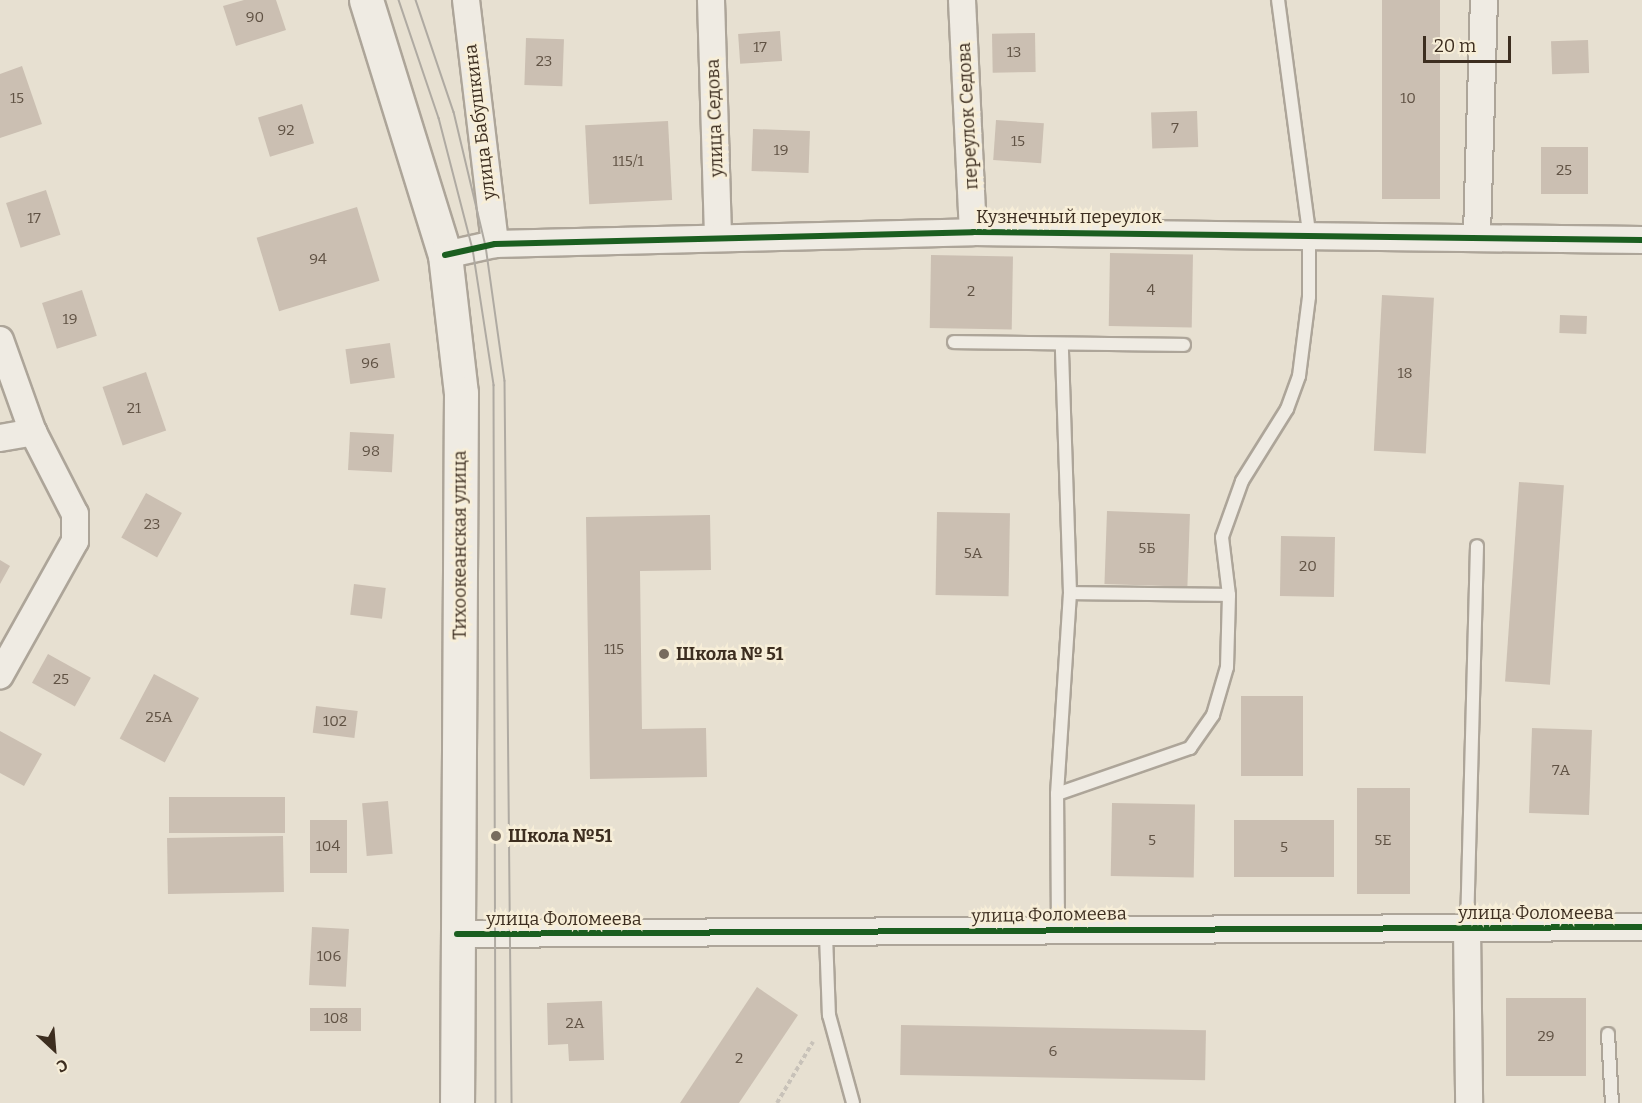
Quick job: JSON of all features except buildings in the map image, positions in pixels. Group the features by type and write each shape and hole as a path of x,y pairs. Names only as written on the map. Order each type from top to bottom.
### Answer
{"main road":[{"name":"Тихоокеанская улица","path":"366,0 445,255 461,393 458,1103"}],"street":[{"name":"улица Бабушкина","path":"466,0 495,244"},
{"name":"улица Седова","path":"711,0 718,237"},
{"name":"переулок Седова","path":"962,0 974,232"},
{"path":"1476,234 1484,0"},
{"name":"Кузнечный переулок","path":"445,255 495,244 974,232 1309,232 1476,234 1642,240"},
{"path":"0,340 33,432 75,514 75,541 0,675"},
{"path":"0,438 33,432"},
{"name":"улица Фоломеева","path":"457,934 826,935 1058,930 1642,927"},
{"path":"1467,928 1469,1103"}],"lane":[{"path":"1057,794 1190,748 1213,715 1227,667 1229,595 1222,537 1242,481 1274,436 1299,376 1309,297 1309,232 1278,0"},
{"path":"954,342 1062,347 1184,345"},
{"path":"1058,930 1057,794 1070,593 1062,347"},
{"path":"1467,928 1477,546"},
{"path":"1070,593 1229,595"},
{"path":"826,935 829,1015 854,1103"},
{"path":"1608,1034 1612,1103"}],"path":[{"path":"777,1103 829,1015"}],"tram line":[{"path":"399,0 439,118 473,249 494,385 496,1103"},
{"path":"416,0 454,112 486,246 505,381 512,1103"}],"cycle path":[{"path":"445,255 495,244 973,232 1642,240"},
{"path":"457,934 1642,927"}],"place":[{"name":"Школа № 51","path":"664,654"},
{"name":"Школа №51","path":"496,836"}]}
